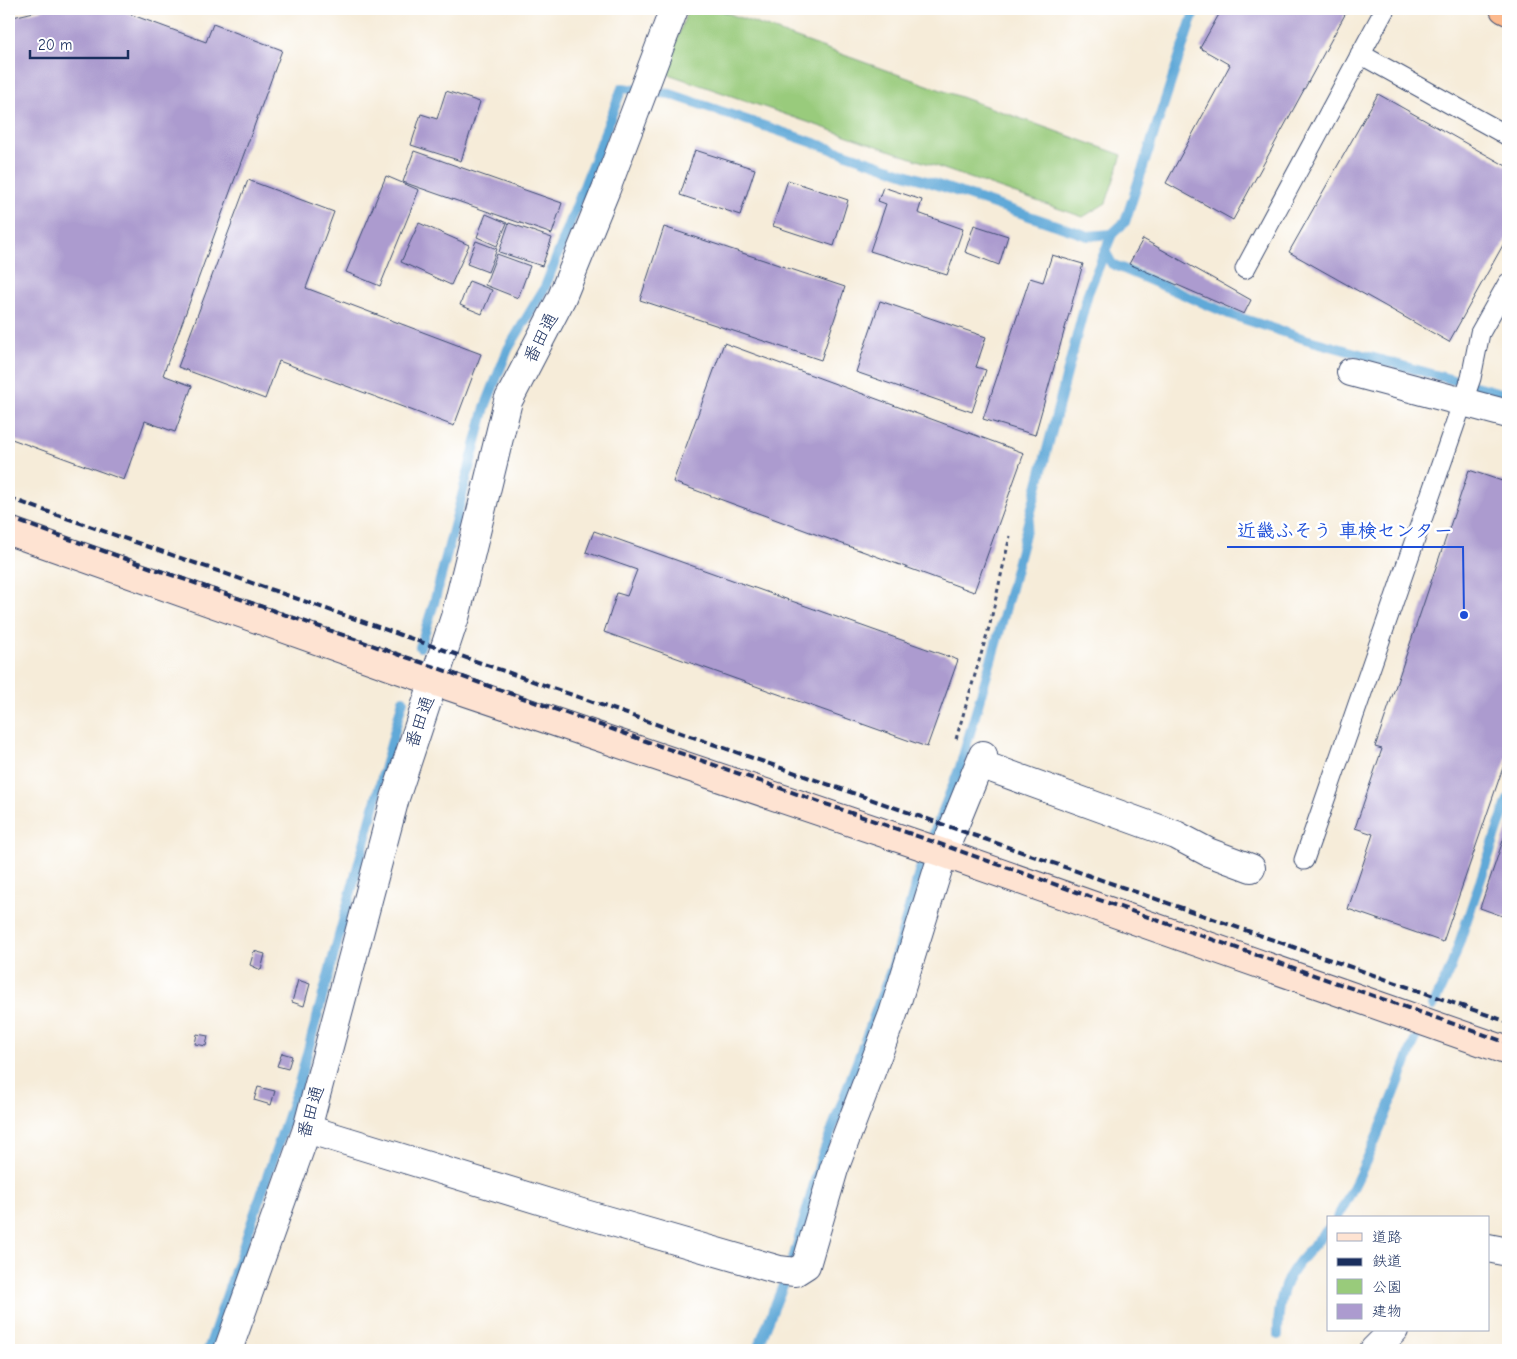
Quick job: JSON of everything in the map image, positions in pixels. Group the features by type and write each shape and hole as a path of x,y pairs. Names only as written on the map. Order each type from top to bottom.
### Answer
{"highway":[{"path":"1504,9 1508,11"}],"street":[{"name":"番田通","path":"228,1350 307,1129 395,798 456,614 508,401 562,297 674,9"},
{"path":"1351,372 1467,389 1508,414"},
{"path":"9,531 434,682 932,850 1508,1051"},
{"path":"307,1129 585,1214 787,1271 806,1265 834,1169 893,1014 932,850 981,759 1176,835 1208,852 1251,868"},
{"path":"1490,1248 1508,1252"},
{"path":"1374,1350 1392,1332"}],"lane":[{"path":"1245,269 1385,9"},
{"path":"1360,54 1508,136"},
{"path":"1304,860 1467,389 1480,333 1508,283"}],"path":[{"path":"954,744 990,624 1010,536"}],"green space":[{"path":"688,9 716,9 1122,155 1106,203 1083,217 665,73"}],"building":[{"path":"46,9 116,9 206,42 213,24 282,50 163,375 192,386 175,432 145,421 124,480 9,438 9,18"},
{"path":"1222,9 1348,9 1233,220 1166,183 1230,65 1200,48"},
{"path":"446,91 480,102 461,161 411,145 421,114 437,119"},
{"path":"1378,94 1508,167 1508,236 1449,342 1289,252"},
{"path":"695,150 755,169 740,215 680,195"},
{"path":"414,151 562,203 552,234 403,182"},
{"path":"386,176 419,190 380,286 346,272"},
{"path":"248,180 334,212 306,288 481,354 454,426 279,361 265,399 178,367"},
{"path":"788,180 848,200 834,246 773,226"},
{"path":"883,187 922,200 918,213 963,229 947,275 870,251 886,204 878,201"},
{"path":"486,214 507,223 497,246 477,237"},
{"path":"419,223 469,245 451,285 401,262"},
{"path":"509,223 552,238 542,266 499,252"},
{"path":"974,225 1008,236 999,265 965,252"},
{"path":"664,227 845,287 821,360 640,300"},
{"path":"1143,239 1251,300 1244,314 1129,264"},
{"path":"476,241 497,249 488,272 467,264"},
{"path":"497,254 530,266 518,298 485,285"},
{"path":"1052,255 1083,264 1035,435 983,419 1030,278 1043,282"},
{"path":"469,281 492,290 482,314 460,305"},
{"path":"880,301 986,337 976,367 986,370 972,412 856,372"},
{"path":"724,343 1024,453 974,592 673,482"},
{"path":"1469,470 1508,483 1508,753 1443,942 1348,909 1373,834 1355,828 1382,749 1375,747"},
{"path":"594,531 958,660 927,747 604,632 617,593 627,596 637,570 586,552"},
{"path":"1508,826 1508,918 1480,908"},
{"path":"254,951 265,954 261,970 250,965"},
{"path":"298,980 310,984 304,1006 292,1002"},
{"path":"197,1034 208,1036 206,1046 195,1044"},
{"path":"282,1053 292,1056 288,1069 277,1066"},
{"path":"258,1087 275,1091 271,1105 254,1100"}],"waterway":[{"path":"420,647 434,603 485,407 508,349 545,287 622,88 670,94 1088,236 1112,234 1125,222 1195,9"},
{"path":"757,1350 792,1263 821,1159 893,965 920,869 960,767 1001,626 1088,293 1112,234"},
{"path":"1106,253 1112,264 1229,314 1305,339 1508,395"},
{"path":"208,1350 299,1083 403,700"},
{"path":"1433,1006 1451,967 1508,799"},
{"path":"1338,1216 1370,1153 1415,1040"},
{"path":"1278,1335 1281,1300 1290,1276 1305,1254 1327,1230"}],"railway":[{"path":"9,498 1508,1022"},
{"path":"9,518 1508,1043"}],"place":[{"name":"近畿ふそう 車検センター","path":"1464,615"}]}
